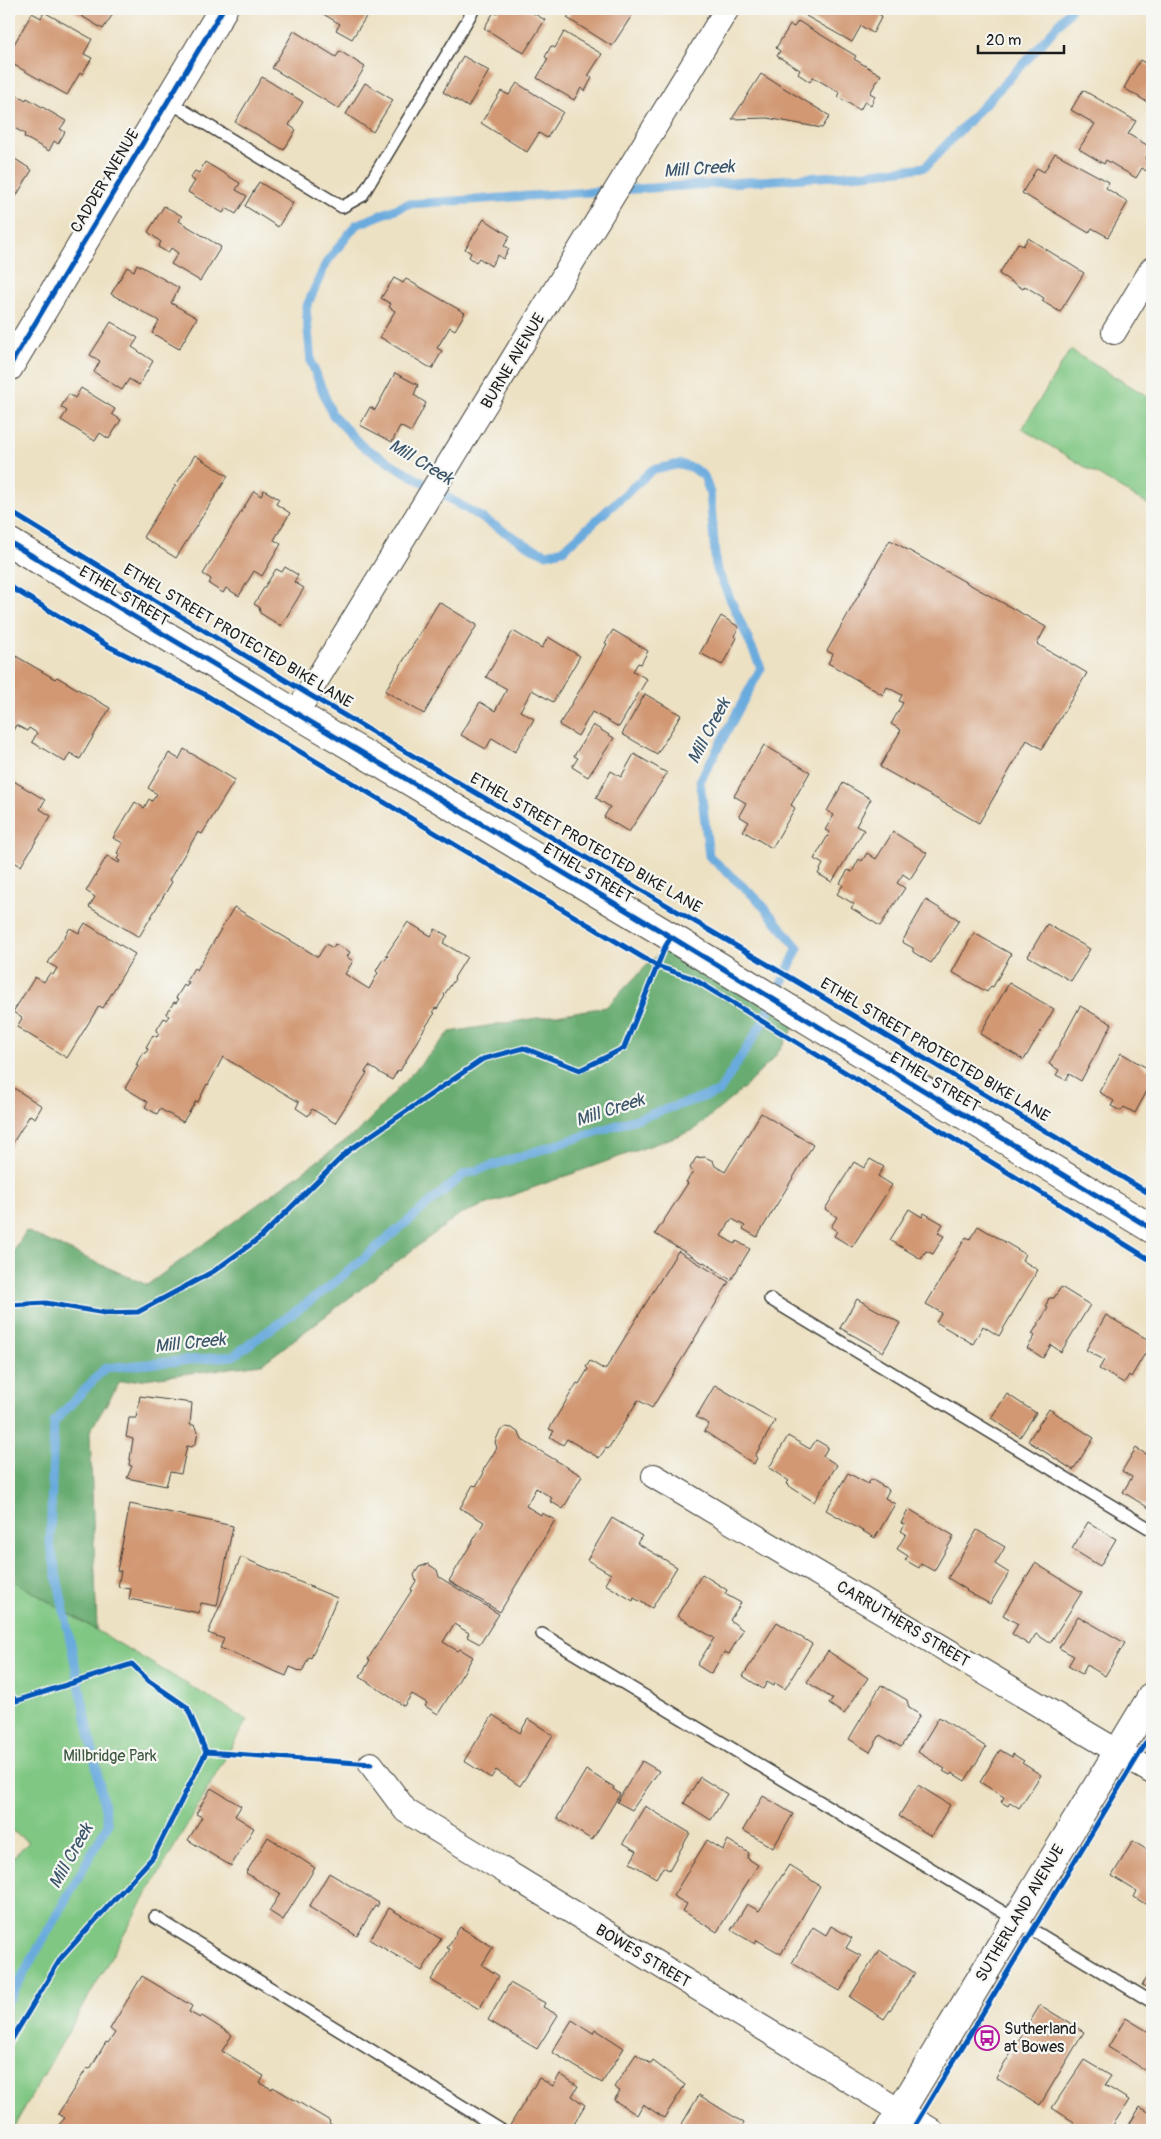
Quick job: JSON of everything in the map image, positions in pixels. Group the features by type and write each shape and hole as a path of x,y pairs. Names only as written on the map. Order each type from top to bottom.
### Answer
{"street":[{"name":"CADDER AVENUE","path":"9,367 223,9"},
{"name":"BURNE AVENUE","path":"297,712 389,565 727,9"},
{"path":"1114,332 1152,269"},
{"name":"ETHEL STREET","path":"9,542 297,712 1152,1228"},
{"name":"CARRUTHERS STREET","path":"654,1476 1152,1772"},
{"name":"SUTHERLAND AVENUE","path":"894,2121 1152,1696"},
{"name":"BOWES STREET","path":"371,1764 406,1811 894,2121 930,2130"}],"lane":[{"path":"168,101 342,207 362,196 474,9"},
{"path":"770,1299 1152,1530"},
{"path":"542,1634 1152,2002"},
{"path":"155,1917 501,2130"}],"green space":[{"path":"1070,350 1152,399 1152,507 1022,429"},
{"path":"665,947 797,1023 774,1058 745,1087 694,1130 460,1214 262,1364 120,1382 90,1431 97,1630 9,1578 9,1259 26,1231 147,1285 360,1130 450,1032 606,1007"},
{"name":"Millbridge Park","path":"9,1578 247,1720 12,2130 9,2130 9,1861 29,1842 9,1829"}],"building":[{"path":"70,9 109,9 108,11 113,14 103,29"},
{"path":"315,9 371,9 352,39 336,30 340,24"},
{"path":"500,9 526,9 545,20 524,53 484,28 494,12 497,14"},
{"path":"573,9 636,9 612,46 567,18"},
{"path":"810,9 869,9 882,16 873,33 861,26 852,42 806,16"},
{"path":"44,12 92,39 84,54 92,58 82,74 80,73 67,95 9,62 9,53 32,13 41,18"},
{"path":"798,21 856,56 854,59 881,75 870,93 875,96 871,105 865,101 860,110 838,97 840,93 813,77 810,82 798,74 800,70 777,56 780,51 776,48 790,25 794,27"},
{"path":"294,31 336,57 340,51 365,67 339,109 272,68"},
{"path":"564,32 602,54 588,76 592,78 585,91 581,88 574,100 537,78 548,59 545,57 551,46 555,48"},
{"path":"463,56 489,71 468,107 443,92"},
{"path":"1140,60 1152,67 1152,105 1124,88"},
{"path":"761,74 830,116 822,128 767,118 732,119"},
{"path":"262,77 303,102 289,125 296,130 284,150 235,122"},
{"path":"365,83 393,100 373,132 346,114"},
{"path":"517,83 563,112 547,138 539,133 527,152 481,123 501,91 509,95"},
{"path":"1083,90 1136,121 1128,134 1152,148 1146,158 1151,161 1146,171 1142,168 1136,178 1106,160 1104,164 1079,149 1095,124 1071,110"},
{"path":"13,93 26,100 27,98 66,121 60,129 65,132 58,144 54,141 49,151 24,137 25,134 9,125 9,100"},
{"path":"1055,153 1109,182 1106,188 1128,202 1108,237 1092,228 1089,233 1022,193 1037,168 1044,172"},
{"path":"9,155 32,170 9,208"},
{"path":"205,162 240,183 236,190 247,196 236,214 226,208 223,213 188,192 195,181 190,178 195,171 199,173"},
{"path":"259,182 293,203 278,227 245,206"},
{"path":"164,206 182,216 179,221 221,247 200,281 171,264 178,253 171,248 168,253 158,247 161,242 148,232"},
{"path":"484,219 510,236 504,246 509,249 503,259 498,255 491,266 479,258 476,262 469,257 471,253 465,249"},
{"path":"1028,238 1084,273 1060,312 1042,301 1044,298 1025,286 1023,289 999,274 1018,243 1023,246"},
{"path":"137,264 179,288 171,303 197,318 179,349 152,333 159,321 111,294 127,267 134,271"},
{"path":"394,278 403,283 406,279 465,313 455,330 450,327 437,348 442,351 432,369 380,337 395,311 389,307 391,304 381,298"},
{"path":"111,322 138,338 132,347 153,361 139,385 129,379 122,390 94,372 100,361 90,355"},
{"path":"395,373 418,385 414,395 426,403 411,432 400,426 392,442 360,425 370,407 375,410"},
{"path":"81,388 115,409 112,414 121,420 109,439 100,433 95,441 61,420 67,411 61,407 69,394 75,398"},
{"path":"195,455 228,476 176,558 143,537"},
{"path":"264,490 279,499 276,504 290,513 274,540 281,544 262,576 254,571 239,596 226,588 223,593 209,584 211,579 203,574 254,491 261,496"},
{"path":"890,540 1046,627 1037,644 1087,673 1042,749 1027,740 979,823 880,767 901,730 891,724 903,703 899,701 902,695 887,687 883,695 828,663 833,654 827,651"},
{"path":"285,567 298,575 294,582 304,588 281,626 260,613 259,607 254,604 276,569 282,572"},
{"path":"439,602 477,625 424,714 385,691"},
{"path":"721,616 739,627 734,636 737,638 722,665 700,653"},
{"path":"613,630 648,651 641,664 638,663 633,671 647,679 619,727 592,712 578,736 559,725 607,644 605,643"},
{"path":"513,631 542,648 548,637 580,656 553,702 532,690 520,711 534,719 515,752 492,738 486,749 461,735 480,702 495,711 507,689 486,677"},
{"path":"9,652 110,708 80,759 70,753 65,762 32,742 37,733 29,728 27,731 16,725 11,734 9,733"},
{"path":"645,694 681,715 657,754 622,734"},
{"path":"593,725 614,738 588,777 572,767 578,758 574,756"},
{"path":"764,745 810,772 791,805 795,808 772,848 743,831 749,822 739,816 746,803 734,796"},
{"path":"184,749 235,780 202,834 198,832 169,880 172,882 139,937 89,907 95,897 86,891 107,856 119,863 120,861 117,859 120,854 117,853 123,843 113,838 135,802 144,808 149,799 152,801 157,794 148,788 169,753 179,759"},
{"path":"634,754 667,773 629,832 604,817 610,807 596,798 611,771 621,777"},
{"path":"12,780 45,800 40,809 51,816 21,866 9,859 9,786"},
{"path":"843,783 871,799 856,826 864,830 832,882 818,874 823,864 814,859 830,832 825,830 834,815 827,811"},
{"path":"893,832 927,853 910,879 903,874 897,883 905,888 880,926 851,908 854,904 837,894 843,885 840,883 848,870 852,872 859,859 862,861 867,853 876,859"},
{"path":"926,900 959,920 931,963 913,952 913,948 902,942"},
{"path":"234,907 318,957 326,944 333,948 335,944 350,952 347,957 353,961 345,974 369,989 378,973 376,971 383,959 385,960 388,956 386,955 408,922 431,936 435,929 448,936 443,943 467,957 437,1009 435,1008 433,1012 435,1013 400,1071 398,1070 392,1080 369,1066 365,1072 367,1073 335,1123 312,1109 308,1116 296,1108 299,1102 223,1057 198,1102 196,1101 183,1122 160,1109 157,1114 145,1107 148,1102 125,1088 138,1066 136,1065 143,1052 145,1054 148,1049 146,1047 153,1035 157,1037 159,1033 156,1031 164,1018 166,1020 169,1016 166,1014 174,1002 176,1003 179,999 176,998 184,985 186,987 189,982 186,981 194,968 197,970"},
{"path":"85,923 135,954 103,1008 99,1006 67,1058 17,1027 22,1018 13,1012 35,977 44,982 50,973 53,975 57,968 48,963 70,928 79,933"},
{"path":"1047,924 1090,949 1071,981 1028,956"},
{"path":"974,933 1011,954 993,987 991,986 987,992 952,972"},
{"path":"1009,983 1054,1009 1024,1060 980,1034"},
{"path":"1080,1006 1112,1024 1081,1081 1069,1074 1066,1080 1056,1075 1059,1070 1049,1064"},
{"path":"1121,1053 1152,1071 1152,1082 1135,1113 1124,1107 1121,1111 1111,1106 1114,1101 1099,1092"},
{"path":"9,1085 42,1106 35,1118 30,1115 9,1149"},
{"path":"761,1113 813,1145 757,1237 743,1229 745,1226 732,1219 721,1236 735,1244 737,1241 750,1249 731,1280 655,1234 688,1183 686,1182 693,1172 690,1168 696,1158 705,1157 713,1161 715,1166 725,1172"},
{"path":"870,1159 884,1167 878,1176 892,1185 852,1247 834,1236 837,1231 831,1227 837,1217 825,1209 854,1162 864,1168"},
{"path":"909,1209 922,1217 924,1213 943,1224 938,1233 944,1236 933,1254 926,1251 921,1259 890,1240"},
{"path":"978,1226 1025,1254 1022,1260 1038,1270 999,1336 983,1326 973,1344 936,1322 942,1313 926,1304 966,1237 970,1239"},
{"path":"678,1251 729,1282 652,1408 638,1400 608,1449 606,1448 599,1458 567,1439 563,1445 550,1437 554,1431 549,1429 577,1383 579,1384 588,1369 586,1367 590,1361 605,1370"},
{"path":"1061,1287 1090,1305 1061,1352 1051,1345 1043,1358 1027,1348 1035,1336 1032,1334 1048,1308 1046,1305 1049,1298 1054,1298"},
{"path":"857,1299 900,1323 883,1352 840,1328"},
{"path":"1106,1315 1152,1342 1131,1377 1129,1375 1124,1383 1099,1369 1104,1360 1086,1350"},
{"path":"715,1385 775,1421 755,1456 757,1458 754,1464 704,1431 709,1424 696,1417"},
{"path":"1007,1394 1036,1413 1020,1437 991,1418"},
{"path":"140,1396 192,1403 190,1425 194,1425 198,1431 196,1442 192,1447 187,1446 181,1474 170,1472 166,1486 127,1478 132,1466 129,1465 133,1439 126,1437 129,1418 136,1418"},
{"path":"1049,1409 1094,1438 1073,1470 1028,1441"},
{"path":"506,1427 512,1428 519,1433 522,1440 582,1476 563,1509 550,1501 552,1498 536,1488 526,1506 541,1515 542,1513 555,1520 500,1612 449,1581 484,1522 460,1508 473,1485 476,1486 484,1473 482,1472 497,1448 495,1442 500,1431"},
{"path":"788,1436 810,1449 816,1440 828,1447 823,1456 837,1465 814,1502 786,1484 789,1481 769,1468"},
{"path":"1152,1444 1152,1510 1123,1492 1132,1477 1122,1471 1136,1448 1146,1454"},
{"path":"848,1473 868,1484 871,1479 889,1490 885,1498 895,1504 875,1538 826,1510"},
{"path":"130,1504 233,1526 217,1606 201,1603 199,1613 129,1599 131,1589 118,1587 121,1571 117,1571"},
{"path":"909,1509 954,1536 934,1571 921,1564 919,1568 905,1560 908,1556 897,1549 906,1534 901,1531 905,1525 901,1523"},
{"path":"612,1518 642,1536 637,1543 677,1567 652,1608 634,1598 633,1601 605,1584 611,1574 587,1560"},
{"path":"1088,1522 1116,1539 1100,1566 1072,1549"},
{"path":"977,1530 1005,1547 995,1564 1009,1573 990,1604 966,1591 948,1578"},
{"path":"241,1557 337,1598 311,1658 309,1657 302,1672 290,1667 286,1676 220,1648 224,1639 208,1633"},
{"path":"1035,1563 1082,1592 1050,1643 1036,1634 1029,1645 1012,1634 1018,1624 1003,1615"},
{"path":"428,1564 437,1570 439,1577 499,1614 480,1644 467,1637 469,1633 454,1624 443,1642 473,1657 438,1714 425,1706 427,1703 412,1694 404,1706 360,1677 370,1660 368,1659 412,1590 416,1581 414,1575 419,1567"},
{"path":"702,1574 727,1590 725,1594 741,1603 730,1620 743,1630 729,1654 724,1652 711,1674 697,1665 714,1638 677,1616"},
{"path":"1078,1616 1125,1643 1105,1676 1087,1665 1082,1674 1068,1666 1074,1656 1059,1648"},
{"path":"777,1622 812,1644 785,1689 775,1683 774,1686 767,1682 763,1689 743,1676"},
{"path":"828,1651 868,1678 844,1714 829,1704 833,1699 807,1682"},
{"path":"881,1685 907,1700 909,1708 920,1715 901,1747 880,1735 870,1752 849,1739"},
{"path":"493,1715 520,1733 528,1719 553,1735 520,1786 496,1770 491,1778 464,1761"},
{"path":"939,1717 986,1747 965,1781 952,1773 950,1775 943,1771 945,1769 918,1752"},
{"path":"1000,1750 1012,1757 1013,1754 1024,1761 1022,1763 1041,1775 1019,1808 1010,1802 1008,1806 1001,1802 1004,1797 980,1782"},
{"path":"642,1761 659,1771 632,1810 617,1802"},
{"path":"586,1770 614,1787 613,1789 620,1794 592,1840 557,1818"},
{"path":"700,1777 727,1794 711,1820 684,1803"},
{"path":"918,1785 950,1805 931,1836 899,1816"},
{"path":"211,1788 241,1806 235,1816 254,1828 231,1866 188,1840 202,1817 196,1814"},
{"path":"763,1796 793,1814 773,1848 743,1830"},
{"path":"645,1806 690,1833 669,1870 663,1867 656,1878 630,1863 637,1851 623,1843"},
{"path":"268,1837 315,1868 283,1920 269,1911 280,1894 246,1873"},
{"path":"707,1840 723,1850 728,1840 749,1853 747,1858 758,1865 717,1932 683,1911 687,1904 673,1896"},
{"path":"1133,1841 1152,1853 1152,1899 1147,1905 1134,1897 1137,1891 1112,1876"},
{"path":"789,1865 820,1886 781,1954 757,1940 755,1944 731,1930 747,1904 759,1911"},
{"path":"329,1873 379,1903 377,1907 375,1906 357,1936 309,1907"},
{"path":"389,1908 441,1939 422,1971 370,1940"},
{"path":"831,1926 852,1938 846,1948 861,1956 840,1991 792,1963 813,1927 826,1935"},
{"path":"460,1927 493,1947 482,1965 499,1976 479,2009 431,1980 450,1949 447,1948"},
{"path":"879,1950 915,1973 884,2019 850,1997"},
{"path":"1152,1967 1152,1991 1142,1985"},
{"path":"142,1976 192,2006 189,2012 200,2018 202,2016 232,2035 222,2051 264,2076 260,2083 272,2089 273,2087 330,2121 329,2123 340,2130 54,2130 65,2118 58,2114 87,2068 90,2069 106,2042 108,2043 115,2033 110,2029"},
{"path":"510,1983 545,2003 543,2007 558,2015 537,2049 488,2020"},
{"path":"1040,2005 1084,2032 1040,2105 996,2078"},
{"path":"1126,2018 1152,2034 1152,2074 1108,2047"},
{"path":"572,2020 593,2033 595,2029 624,2048 602,2083 552,2052"},
{"path":"636,2054 651,2064 653,2061 685,2085 664,2118 643,2104 637,2115 614,2100 620,2091 614,2087"},
{"path":"1084,2060 1111,2076 1105,2085 1129,2100 1110,2130 1081,2130 1072,2125 1074,2122 1052,2108"},
{"path":"560,2074 578,2086 572,2096 585,2105 570,2130 514,2130 509,2127 539,2078 553,2086"},
{"path":"699,2095 744,2123 740,2130 679,2129"},
{"path":"1140,2107 1152,2114 1152,2130 1126,2130"},
{"path":"343,2124 354,2130 340,2130"}],"waterway":[{"name":"Mill Creek","path":"9,2000 108,1824 50,1543 54,1422 105,1368 233,1356 328,1288 463,1175 719,1092 763,1022 798,948 758,900 709,856 700,781 761,668 716,567 710,493 704,476 693,468 680,464 652,470 563,550 547,554 532,548 362,446 332,414 311,362 306,308 326,263 356,225 408,204 865,174 925,167 1040,46 1071,9"}],"cycle path":[{"path":"9,367 223,9"},
{"name":"ETHEL STREET PROTECTED BIKE LANE","path":"9,511 308,694 794,980 1152,1195"},
{"path":"9,542 671,937 1152,1229"},
{"path":"9,586 108,646 204,694 657,966 692,978 1152,1261"},
{"path":"9,1305 46,1303 105,1313 138,1312 214,1271 261,1237 348,1151 483,1059 524,1048 580,1070 624,1048 665,947 671,937"},
{"path":"9,1692 16,1701 132,1664 149,1681 187,1707 206,1752 153,1857 61,1958 9,2044"},
{"path":"912,2130 1152,1733"},
{"path":"206,1752 371,1764"}],"place":[{"name":"Sutherland at Bowes","path":"987,2038"}]}
